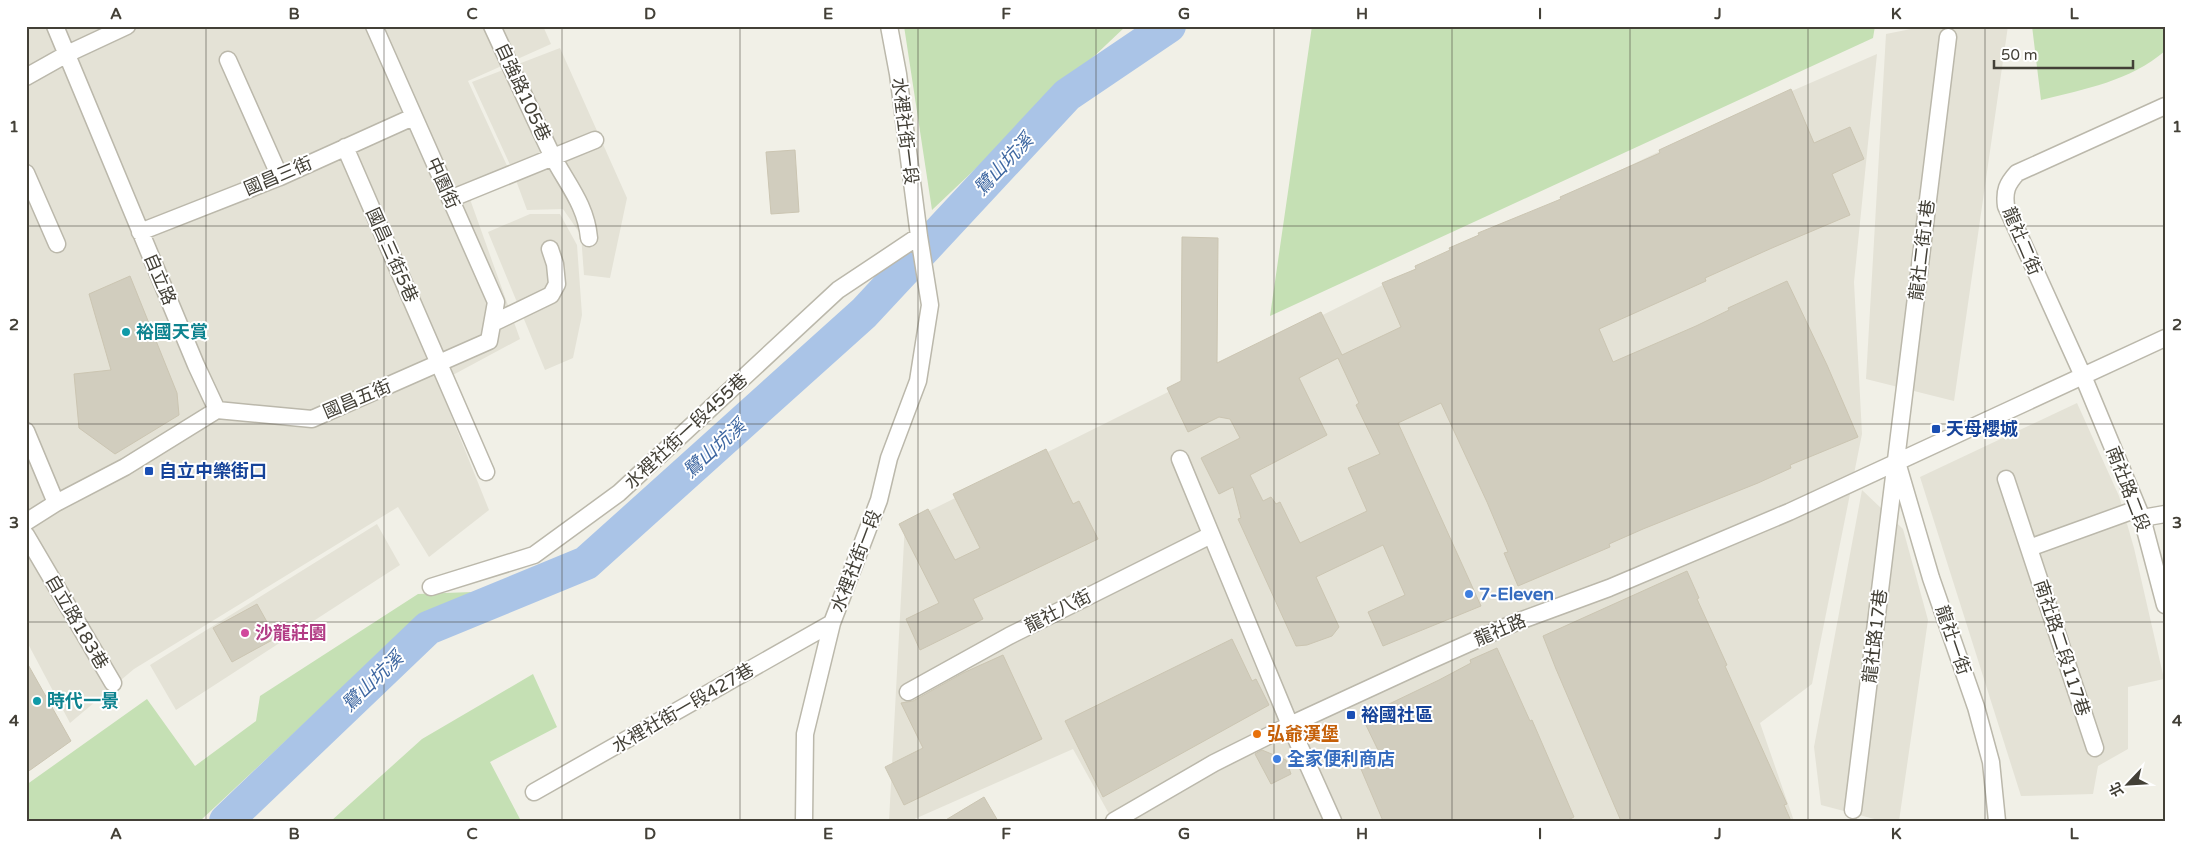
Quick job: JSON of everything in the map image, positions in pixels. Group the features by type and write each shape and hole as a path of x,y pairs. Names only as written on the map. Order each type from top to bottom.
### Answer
{"street":[{"name":"自立路","path":"55,26 140,232 217,410"},
{"path":"26,77 67,54 127,26"},
{"name":"中園街","path":"374,26 496,302 490,341"},
{"name":"自強路105巷","path":"492,26 553,157 583,209 588,224 589,238"},
{"name":"水裡社街一段","path":"804,821 805,734 832,623 879,500 889,458 918,381 930,305 898,74 889,26"},
{"name":"龍社二街1巷","path":"1896,462 1948,37"},
{"path":"228,60 280,177"},
{"name":"龍社二街","path":"2083,376 2006,206 2004,194 2008,183 2018,173 2165,106"},
{"name":"國昌三街","path":"140,232 280,177 413,117"},
{"path":"450,199 594,140"},
{"name":"國昌三街5巷","path":"345,147 486,472"},
{"path":"26,173 57,244"},
{"name":"水裡社街一段455巷","path":"431,587 534,555 619,494 838,290 919,236"},
{"path":"493,323 551,295 557,284 555,264 550,249"},
{"path":"1896,462 2165,338"},
{"name":"國昌五街","path":"217,410 312,419 490,341"},
{"name":"南社路二段","path":"2083,376 2140,514 2165,605"},
{"path":"26,522 56,503 125,467 217,410"},
{"path":"26,431 56,503"},
{"path":"1180,459 1290,725 1333,821"},
{"name":"龍社路","path":"1114,821 1214,763 1290,725 1514,623 1608,588 1789,512 1896,462"},
{"name":"龍社路17巷","path":"1853,810 1896,462"},
{"name":"龍社一街","path":"1896,462 1931,578 1976,707 1991,762 1997,821"},
{"name":"南社路二段117巷","path":"2006,479 2095,748"},
{"path":"2029,548 2140,514 2165,514"},
{"name":"龍社八街","path":"908,692 1009,636 1211,535"},
{"name":"自立路183巷","path":"26,536 113,683"},
{"name":"水裡社街一段427巷","path":"534,792 832,623"}],"shaded area":[{"path":"26,26 543,26 551,44 468,81 509,170 466,188 520,339 438,383 489,510 429,557 398,507 134,669 70,723 26,640"},
{"path":"1926,26 2008,26 1954,401 1866,379 1886,34"},
{"path":"560,48 627,198 610,278 584,275 581,235 563,209 527,210 511,167 472,82"},
{"name":"裕國社區","path":"1877,54 1854,282 1862,434 1812,684 1760,723 1794,821 1113,821 1073,749 910,821 889,821 905,523 1437,258 1725,120"},
{"path":"530,214 560,214 577,245 582,315 573,358 545,370 488,232"},
{"path":"2077,403 2119,496 2134,548 2164,679 2128,687 2128,749 2098,766 2093,794 2021,796 1920,477"},
{"path":"1862,490 1903,529 1928,620 1899,821 1882,821 1821,805 1814,747"},
{"name":"沙龍莊園","path":"377,524 400,565 176,710 150,665"}],"green space":[{"path":"904,26 1126,26 932,210"},
{"path":"1312,26 1875,26 1873,38 1270,316"},
{"path":"2032,26 2165,26 2165,51 2137,70 2122,77 2090,88 2041,100"},
{"path":"472,592 417,618 200,821 26,821 26,785 147,699 195,766 256,721 260,696 418,594"},
{"path":"533,674 557,727 490,762 521,821 331,821 422,739"}],"building":[{"path":"1791,89 1814,143 1850,127 1864,159 1832,174 1850,215 1705,278 1706,281 1599,329 1613,362 1696,326 1729,310 1728,308 1787,281 1827,365 1858,437 1790,465 1791,468 1758,483 1643,529 1609,544 1610,547 1518,586 1504,553 1508,552 1487,502 1441,403 1398,423 1481,606 1383,646 1368,612 1405,595 1383,545 1316,577 1339,627 1332,636 1307,645 1296,646 1238,519 1241,518 1233,487 1219,494 1201,458 1240,438 1230,419 1219,417 1188,432 1167,388 1181,381 1182,237 1218,238 1217,363 1321,312 1342,355 1401,327 1382,283 1416,269 1415,266 1479,235 1478,233 1561,199 1560,197 1660,153 1659,150","holes":["1338,358 1359,403 1356,405 1380,454 1348,468 1367,511 1300,543 1280,502 1276,504 1271,497 1263,501 1250,475 1327,435 1299,378"]},
{"path":"795,150 799,212 771,214 766,152"},
{"name":"裕國天賞","path":"130,276 177,393 179,415 115,454 79,428 74,374 111,370 89,294"},
{"path":"1046,449 1073,504 1079,501 1098,539 973,599 983,619 920,650 906,619 939,603 899,524 928,509 955,560 980,548 953,494"},
{"path":"1687,571 1699,598 1697,599 1727,665 1725,666 1787,804 1784,805 1791,821 1621,821 1556,669 1543,636"},
{"name":"沙龍莊園","path":"257,604 276,638 232,662 213,628"},
{"path":"1232,639 1252,681 1256,679 1269,705 1103,797 1065,721"},
{"path":"1497,648 1530,721 1532,720 1574,817 1566,821 1383,821 1358,762 1379,752 1362,717 1439,680 1471,663 1470,660"},
{"path":"1003,655 1042,739 904,805 885,767 923,748 901,703 913,701 963,673"},
{"name":"時代一景","path":"26,661 71,741 26,773"},
{"path":"1262,750 1286,760 1291,774 1271,784 1255,754"},
{"path":"984,797 998,821 944,821"}],"waterway":[{"name":"鷺山坑溪","path":"226,821 428,628 586,563 864,313 1067,95 1169,26"}],"place":[{"name":"裕國天賞","path":"126,332"},
{"name":"天母櫻城","path":"1936,429"},
{"name":"自立中樂街口","path":"149,471"},
{"name":"7-Eleven","path":"1469,594"},
{"name":"沙龍莊園","path":"245,633"},
{"name":"時代一景","path":"37,701"},
{"name":"裕國社區","path":"1351,715"},
{"name":"弘爺漢堡","path":"1257,734"},
{"name":"全家便利商店","path":"1277,759"}]}
